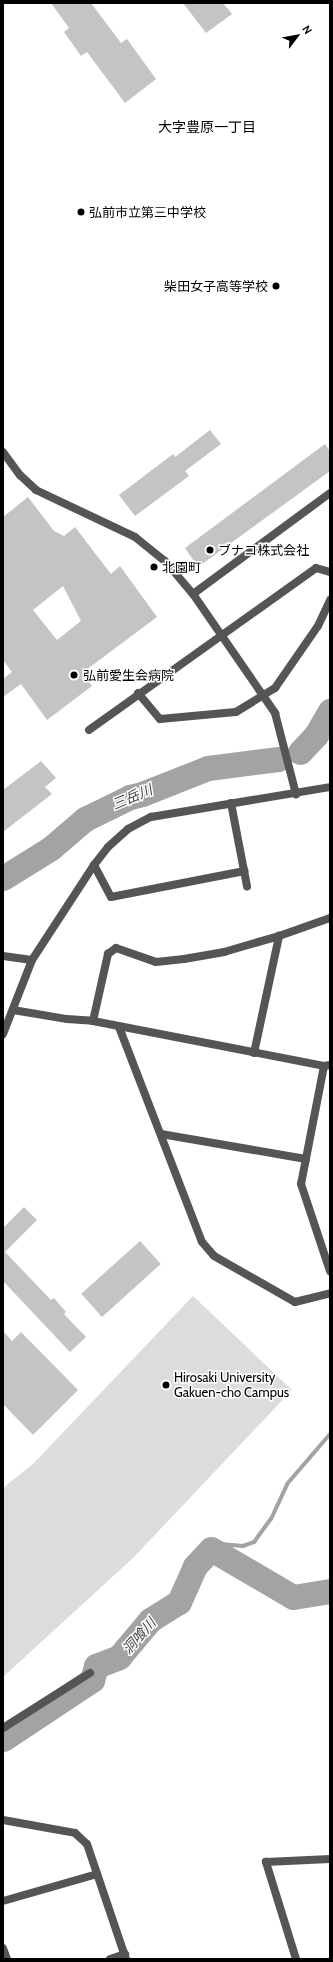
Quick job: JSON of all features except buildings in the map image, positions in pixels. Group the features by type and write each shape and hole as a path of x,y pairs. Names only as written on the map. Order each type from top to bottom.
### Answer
{"street":[{"path":"3,452 20,475 36,490 135,537 165,561 193,594 275,713 296,794"},
{"path":"193,594 330,493"},
{"path":"89,730 138,693 316,568 330,572"},
{"path":"138,693 160,719 236,712 275,688 318,626 330,600"},
{"path":"3,1034 14,1010 32,960 94,865 108,847 128,829 151,817 231,803 296,794 330,787"},
{"path":"231,803 248,886"},
{"path":"94,865 111,896 245,871"},
{"path":"93,1021 108,954 116,948 156,962 184,959 224,952 279,936 330,918"},
{"path":"254,1053 279,936"},
{"path":"3,956 32,960"},
{"path":"14,1010 67,1019 93,1021 327,1066 301,1184 330,1271"},
{"path":"119,1027 202,1242 214,1256 295,1302 330,1293"},
{"path":"161,1134 306,1158"},
{"path":"3,1728 90,1673"},
{"path":"3,1820 75,1833 87,1844 126,1957 110,1959"},
{"path":"296,1959 266,1862 330,1859"},
{"path":"3,1901 97,1874"},
{"path":"3,1948 7,1959"}],"shaded area":[{"path":"193,1296 292,1390 133,1558 3,1677 3,1488 34,1463"}],"waterway":[{"name":"三岳川","path":"300,752 316,735 330,711"},
{"name":"三岳川","path":"3,878 51,848 85,819 130,797 142,794 208,768 278,759"},
{"path":"211,1549 221,1544 243,1546 254,1542 271,1519 287,1484 330,1434"},
{"name":"洞喰川","path":"3,1739 92,1680 96,1666 119,1657 150,1620 179,1602 195,1566 211,1549 293,1597 330,1591"}],"place":[{"name":"弘前市立第三中学校","path":"81,212"},
{"name":"柴田女子高等学校","path":"276,286"},
{"name":"ブナコ株式会社","path":"210,550"},
{"name":"北園町","path":"154,567"},
{"name":"弘前愛生会病院","path":"74,675"},
{"name":"Hirosaki University Gakuen-cho Campus","path":"166,1385"}],"district":[{"name":"大字豊原一丁目","path":"207,127"}]}
